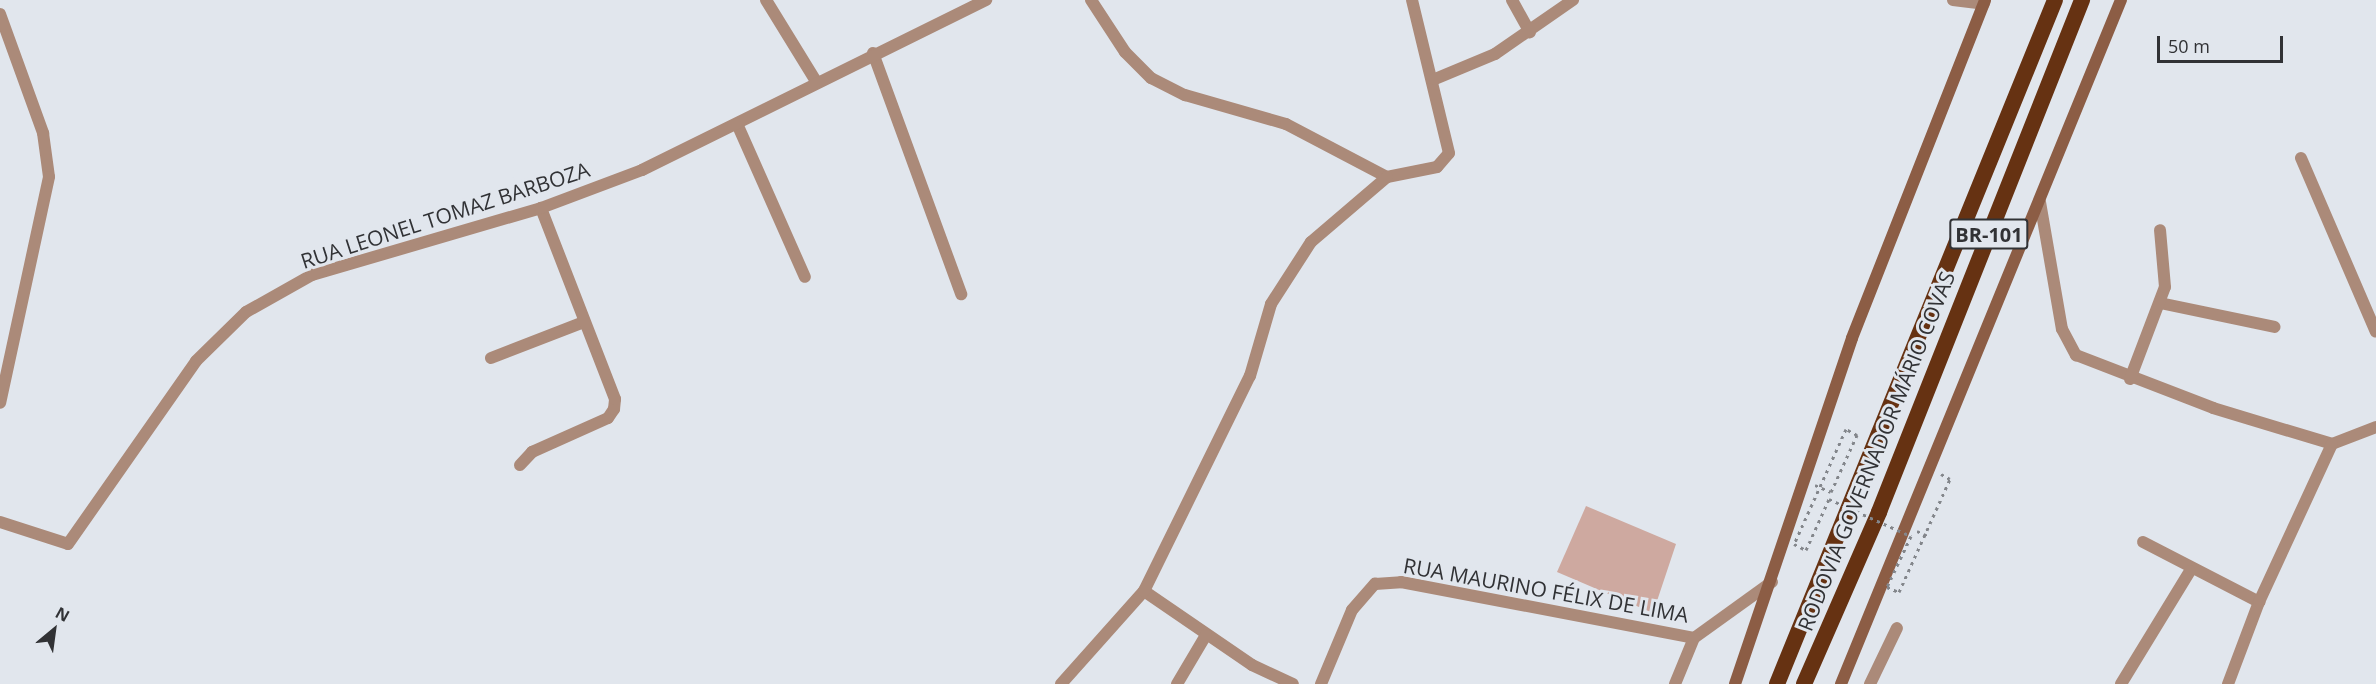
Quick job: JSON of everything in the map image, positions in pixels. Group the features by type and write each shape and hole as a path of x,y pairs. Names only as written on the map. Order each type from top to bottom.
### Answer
{"highway":[{"name":"RODOVIA GOVERNADOR MÁRIO COVAS","path":"1777,684 2055,0"},
{"name":"RODOVIA GOVERNADOR MÁRIO COVAS","path":"1804,684 1879,512 2082,0"}],"main road":[{"path":"1841,684 2121,0"},
{"path":"1735,684 1773,581 1852,338 1984,2"}],"street":[{"path":"766,0 817,83"},
{"path":"954,0 960,12"},
{"name":"RUA LEONEL TOMAZ BARBOZA","path":"0,522 68,544 196,361 246,312 312,275 541,208 738,126 873,53 986,0"},
{"path":"1091,0 1125,52 1151,78 1185,95 1286,124 1387,177"},
{"path":"1061,684 1144,591 1250,376 1271,304 1311,242 1387,177 1437,167 1446,159 1450,147 1435,79 1412,0"},
{"path":"1512,0 1530,32"},
{"path":"1435,79 1476,63 1530,32 1573,0"},
{"path":"1953,0 1984,2"},
{"path":"0,14 43,133 49,177 0,403"},
{"path":"873,53 961,294"},
{"path":"738,126 805,277"},
{"path":"2301,158 2376,332"},
{"path":"2040,202 2068,344 2088,363 2130,379 2332,444 2376,427"},
{"path":"520,465 532,452 608,418 614,409 541,208"},
{"path":"2130,379 2160,303 2167,272 2160,230"},
{"path":"2160,303 2275,327"},
{"path":"491,358 584,322"},
{"path":"2228,684 2259,602 2332,444"},
{"path":"2143,542 2190,571 2259,602"},
{"path":"2121,684 2190,571"},
{"name":"RUA MAURINO FÉLIX DE LIMA","path":"1321,684 1360,597 1386,581 1694,638 1773,581"},
{"path":"1144,591 1206,635 1293,684"},
{"path":"1870,684 1897,628"},
{"path":"1178,684 1206,635"},
{"path":"1675,684 1694,638"}],"path":[{"path":"1831,492 1857,435 1846,429 1794,544 1806,550 1829,499 1911,536 1887,587 1899,592 1950,479"}],"building":[{"path":"1586,506 1676,544 1653,613 1557,572"}]}
